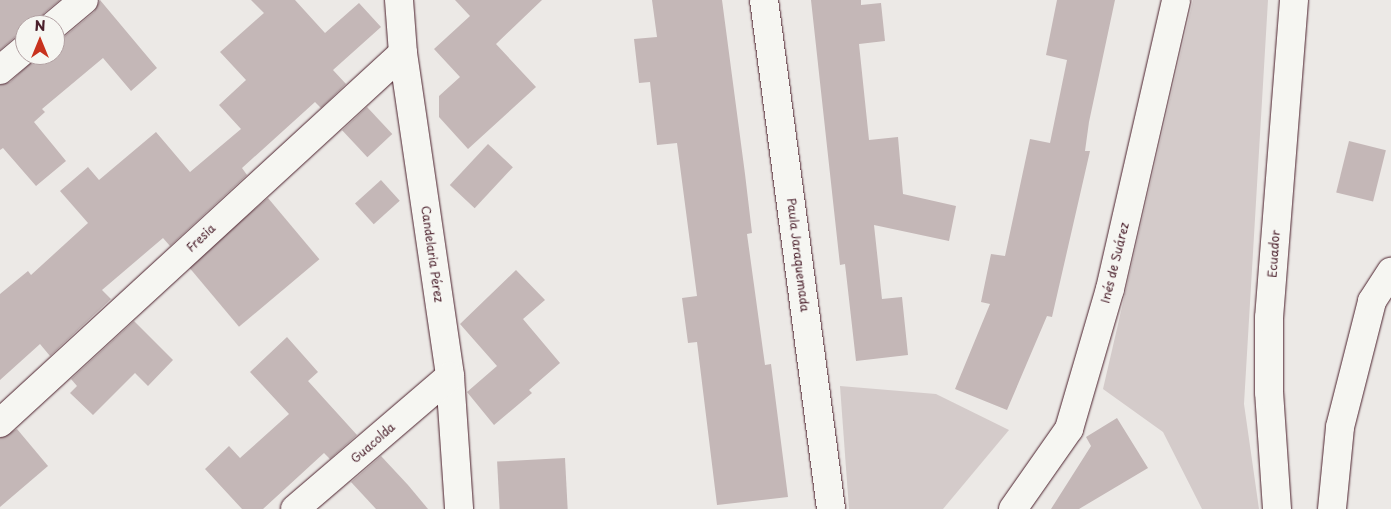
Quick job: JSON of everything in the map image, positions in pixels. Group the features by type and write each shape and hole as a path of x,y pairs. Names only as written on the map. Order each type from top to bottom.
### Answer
{"street":[{"path":"65,16 84,0"},
{"name":"Candelaria Pérez","path":"399,0 403,53 450,376 459,509"},
{"name":"Paula Jaraquemada","path":"764,0 831,509"},
{"name":"Inés de Suárez","path":"1013,509 1069,429 1110,289 1176,0"},
{"name":"Ecuador","path":"1277,509 1269,392 1269,318 1294,0"},
{"name":"Fresia","path":"0,424 403,53"},
{"path":"0,70 15,57"},
{"path":"1332,509 1340,427 1372,301 1391,272"},
{"name":"Guacolda","path":"295,509 450,376"}],"shaded area":[{"path":"1193,0 1268,0 1244,404 1259,509 1202,509 1163,432 1103,389"},
{"path":"840,386 936,394 1009,430 943,509 849,509"}],"building":[{"path":"0,0 60,0 43,15 15,15 15,37 0,50"},
{"path":"100,0 157,68 131,91 103,58 42,109 45,112 34,122 66,161 36,186 3,148 0,150 0,85 10,82 28,65 65,65 65,36 94,12"},
{"path":"251,0 295,0 325,33 359,3 381,27 333,70 346,84 321,108 315,102 242,168 247,175 170,246 163,238 102,290 111,299 50,356 40,344 0,380 0,294 28,271 31,275 88,223 60,191 88,167 99,180 156,132 190,172 241,129 219,105 246,80 220,52 264,13"},
{"path":"455,0 542,0 496,44 536,87 468,149 439,117 439,96 460,77 434,49 470,16"},
{"path":"652,0 722,0 752,233 747,234 765,365 771,364 788,497 717,505 697,342 688,343 682,298 697,296 677,143 657,145 650,82 639,83 634,39 657,37"},
{"path":"811,0 861,0 861,5 881,3 885,41 859,44 869,140 898,137 903,194 956,206 949,241 874,225 882,299 902,297 908,355 856,361 845,264 840,265"},
{"path":"1057,0 1115,0 1089,122 1085,151 1090,151 1052,317 1047,316 1007,410 955,389 990,304 981,302 991,254 1005,256 1030,139 1050,143 1067,60 1046,55"},
{"path":"367,107 392,134 367,157 342,130"},
{"path":"1349,141 1386,150 1373,202 1336,192"},
{"path":"488,144 513,167 475,208 450,185"},
{"path":"381,180 400,201 374,224 355,203"},
{"path":"268,198 319,259 239,327 188,265"},
{"path":"516,270 545,300 523,319 560,363 529,390 532,393 494,425 467,392 497,366 460,324"},
{"path":"134,321 173,360 148,386 135,373 93,415 70,393 77,386 71,379"},
{"path":"287,337 318,372 308,381 357,435 330,459 324,453 263,509 242,509 205,469 229,446 240,458 289,414 250,372"},
{"path":"1117,418 1148,468 1079,509 1051,509 1091,446 1086,437"},
{"path":"17,429 48,466 0,507 0,438"},
{"path":"381,456 428,509 376,509 351,482"},
{"path":"565,458 568,509 500,509 497,462"}]}
